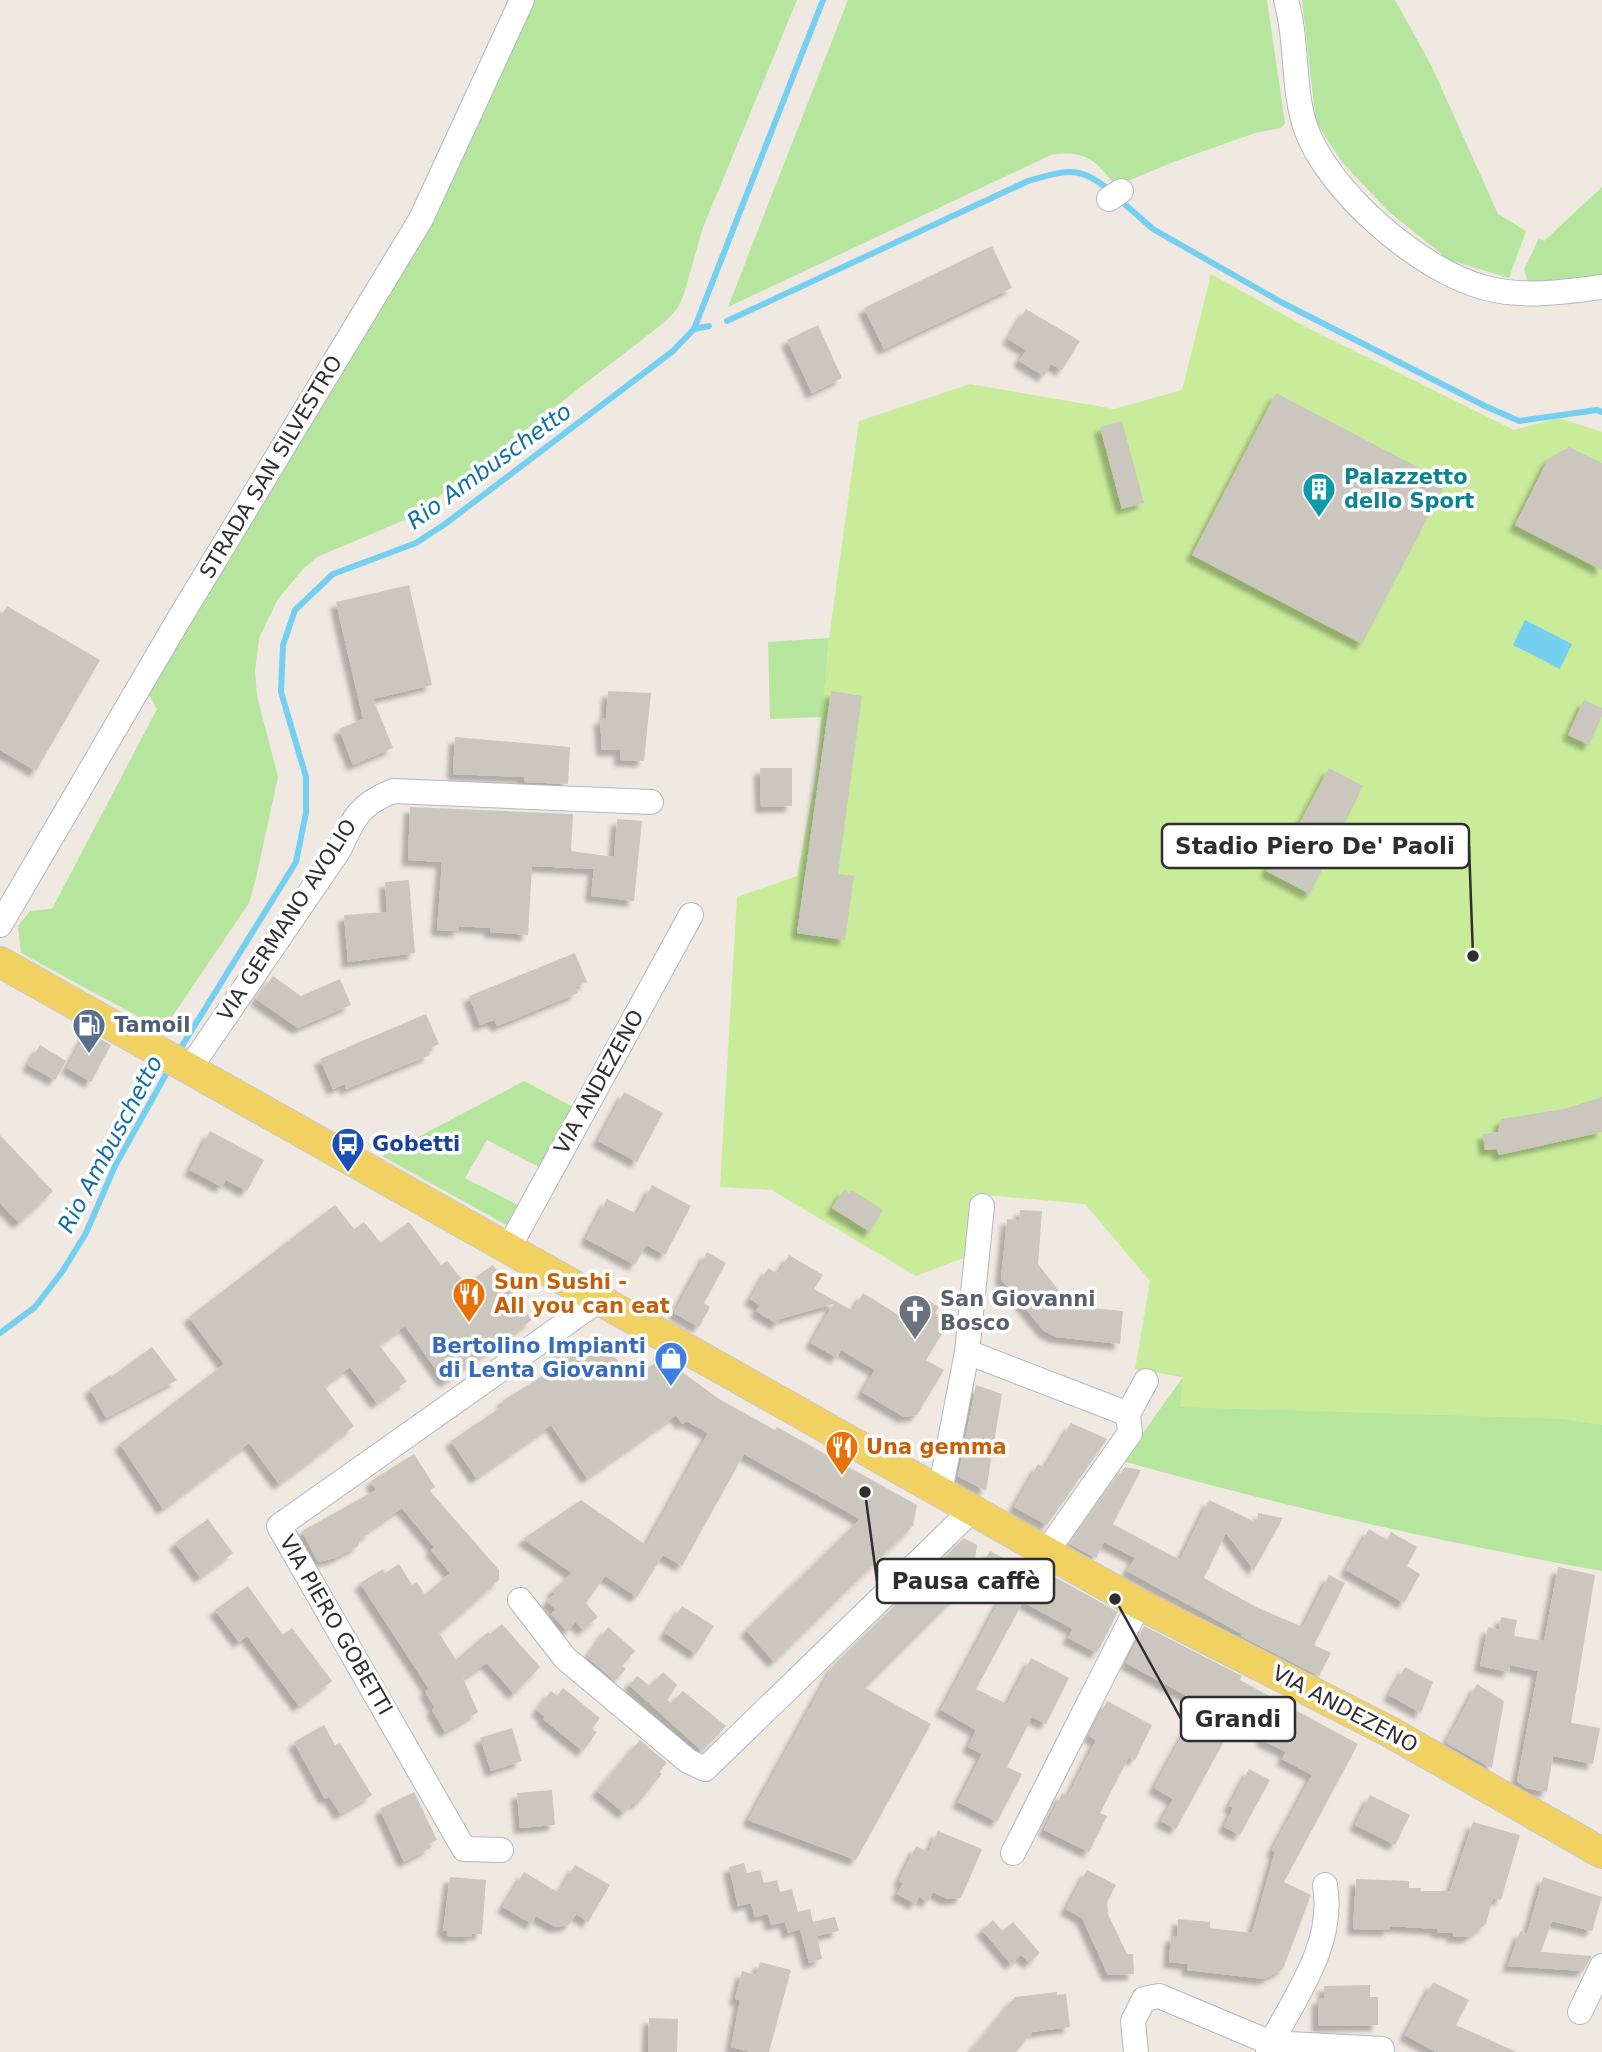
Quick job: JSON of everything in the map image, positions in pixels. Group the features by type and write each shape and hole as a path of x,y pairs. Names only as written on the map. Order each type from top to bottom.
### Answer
{"main road":[{"name":"VIA ANDEZENO","path":"0,962 157,1048 1139,1604 1390,1732 1602,1853"}],"street":[{"name":"STRADA SAN SILVESTRO","path":"0,925 176,624 421,219 522,0"},
{"path":"1286,0 1299,104 1306,129 1349,198 1376,225 1446,271 1484,288 1545,294 1602,287"},
{"name":"VIA GERMANO AVOLIO","path":"190,1068 339,850 354,817 369,801 393,791 651,802"},
{"name":"VIA ANDEZENO","path":"508,1249 691,915"},
{"path":"940,1492 968,1353 982,1206"},
{"name":"VIA PIERO GOBETTI","path":"501,1850 464,1849 279,1525 599,1300"},
{"path":"968,1353 1128,1414"},
{"path":"1047,1551 1130,1433 1128,1414 1146,1381"},
{"path":"520,1600 565,1658 688,1761 705,1769 972,1510"},
{"path":"1013,1853 1139,1604"},
{"path":"1270,2048 1321,1944 1325,1932 1325,1885"},
{"path":"1580,2012 1602,1966"},
{"path":"1136,2052 1133,2021 1144,1999 1159,1996 1270,2048 1382,2049"}],"green space":[{"path":"534,0 797,0 702,230 684,294 677,309 666,321 414,516 317,557 278,599 259,638 255,671 257,696 278,777 256,878 249,903 163,1030 21,953 18,926 30,911 52,909 157,709 149,695 170,654 428,224"},
{"path":"848,0 1267,0 1285,123 1281,128 1255,133 1173,162 1116,186 1096,164 1083,156 1053,154 728,307"},
{"path":"1302,0 1395,0 1432,67 1498,214 1526,231 1509,278 1449,260 1388,211 1342,162 1316,122"},
{"path":"1602,187 1602,275 1528,282 1524,270 1539,238 1544,241"},
{"path":"1211,274 1304,326 1514,430 1559,418 1602,432 1602,1425 1563,1419 1180,1407 1183,1376 1135,1369 1150,1281 1085,1204 973,1194 966,1257 916,1276 772,1190 720,1187 737,897 797,876 816,775 829,638 859,421 970,384 1114,409 1182,390"},
{"path":"829,638 822,717 770,719 768,642"},
{"path":"524,1081 573,1107 539,1167 487,1140 465,1178 518,1205 508,1226 382,1156"},
{"path":"1602,1161 1602,1571 1361,1522 1123,1461 1183,1377 1135,1369"}],"water":[{"path":"1525,620 1572,644 1560,669 1513,645"}],"building":[{"path":"992,246 1012,288 884,349 864,308"},
{"path":"1026,309 1080,341 1062,370 1051,364 1044,376 1019,361 1026,350 1008,339"},
{"path":"818,325 842,378 812,393 787,340"},
{"name":"Palazzetto dello Sport","path":"1276,393 1446,482 1362,644 1192,555"},
{"path":"1122,421 1144,503 1122,509 1100,427"},
{"path":"1569,447 1602,463 1602,570 1515,525 1548,459"},
{"path":"409,585 432,685 373,699 393,748 353,765 339,729 363,719 336,602"},
{"path":"7,606 100,660 36,771 0,750 0,618"},
{"path":"608,691 651,693 644,761 620,760 620,750 602,750 600,718 606,718"},
{"path":"831,691 862,696 838,874 854,876 845,940 797,933"},
{"path":"1584,700 1602,708 1602,716 1589,745 1568,735"},
{"path":"455,737 570,747 568,784 524,782 524,777 453,774"},
{"path":"760,768 792,768 792,806 761,807"},
{"path":"1329,768 1363,786 1310,894 1266,871 1278,848 1285,851"},
{"path":"410,807 573,814 571,851 614,857 617,819 642,821 634,901 591,896 594,869 532,866 528,935 459,926 459,931 437,930 442,862 408,860"},
{"path":"409,880 415,953 348,962 344,915 387,912 385,882"},
{"path":"575,953 587,982 575,987 578,993 497,1026 494,1020 480,1025 469,996"},
{"path":"273,976 301,996 340,979 351,1005 298,1028 256,999"},
{"path":"426,1014 439,1044 428,1049 430,1055 346,1089 345,1084 333,1089 320,1059"},
{"path":"87,1031 111,1045 91,1082 67,1068"},
{"path":"40,1045 66,1061 55,1080 28,1065"},
{"path":"624,1092 663,1113 637,1162 598,1141"},
{"path":"1602,1097 1602,1132 1499,1155 1497,1149 1485,1150 1483,1134 1498,1132 1501,1119 1564,1109"},
{"path":"210,1131 264,1160 247,1191 226,1180 222,1187 190,1170"},
{"path":"0,1135 53,1191 19,1223 0,1203"},
{"path":"652,1185 691,1206 665,1255 646,1245 635,1265 586,1239 607,1199 637,1214"},
{"path":"844,1189 849,1193 852,1190 883,1210 870,1232 832,1208"},
{"path":"335,1205 354,1229 364,1222 381,1243 409,1222 441,1265 447,1261 466,1284 493,1265 532,1320 445,1382 405,1326 379,1345 407,1381 377,1403 350,1367 324,1386 354,1426 307,1463 279,1484 249,1443 163,1509 120,1444 224,1364 189,1317"},
{"path":"1020,1210 1042,1211 1038,1264 1071,1306 1123,1311 1120,1344 1056,1337 1044,1331 1001,1279 1007,1219 1019,1220"},
{"path":"707,1252 726,1263 704,1303 710,1307 699,1327 674,1313"},
{"path":"789,1255 823,1275 814,1289 853,1311 863,1293 905,1319 919,1295 939,1307 935,1313 949,1322 926,1360 944,1370 917,1415 904,1417 862,1392 875,1370 841,1350 837,1358 811,1343 833,1304 780,1319 777,1324 756,1311 760,1305 750,1299 768,1268 778,1274"},
{"path":"587,1336 593,1345 598,1341 605,1352 609,1349 631,1379 663,1358 719,1399 775,1430 777,1427 917,1505 913,1526 774,1662 746,1630 860,1519 744,1454 682,1566 663,1555 637,1597 605,1576 586,1603 598,1617 583,1630 576,1622 567,1631 551,1614 556,1610 547,1601 555,1594 552,1591 572,1573 523,1539 581,1500 646,1545 708,1433 686,1421 682,1424 676,1415 587,1478 551,1425 476,1478 451,1441 504,1405 502,1401 557,1367 550,1356 574,1339 577,1343"},
{"path":"152,1347 177,1380 106,1418 90,1389"},
{"path":"976,1385 1002,1394 986,1491 958,1476"},
{"path":"1071,1423 1107,1439 1047,1525 1014,1507 1038,1464 1045,1468"},
{"path":"414,1454 435,1487 430,1491 499,1570 499,1580 439,1633 456,1660 488,1632 490,1634 502,1624 540,1667 514,1694 487,1663 463,1678 478,1712 445,1732 432,1710 435,1708 425,1691 429,1689 360,1583 383,1569 385,1573 399,1564 412,1585 417,1582 425,1595 450,1573 431,1550 434,1547 402,1508 369,1530 370,1533 361,1538 358,1546 335,1558 318,1562 302,1531 376,1490 371,1481"},
{"path":"1125,1467 1141,1470 1113,1524 1180,1560 1209,1500 1257,1523 1258,1513 1283,1518 1254,1570 1226,1533 1204,1578 1256,1607 1303,1627 1329,1575 1345,1583 1314,1645 1331,1653 1319,1676 1241,1636 1242,1634 1127,1571 1135,1558 1104,1542 1096,1558 1070,1544"},
{"path":"208,1519 233,1553 200,1577 175,1543"},
{"path":"1369,1529 1387,1540 1391,1532 1417,1547 1407,1566 1420,1574 1404,1603 1346,1570"},
{"path":"964,1538 977,1545 972,1581 865,1688 931,1724 856,1860 748,1820 833,1666"},
{"path":"990,1551 1030,1572 1033,1565 1118,1612 1097,1653 1068,1638 1073,1629 1023,1602 976,1689 1007,1704 1031,1658 1069,1678 1046,1724 1032,1717 1007,1767 1022,1774 997,1822 958,1802 982,1754 968,1747 976,1730 941,1710 1004,1592 975,1577"},
{"path":"1558,1567 1595,1575 1571,1723 1600,1728 1593,1764 1553,1756 1547,1792 1526,1788 1517,1781 1538,1671 1510,1665 1509,1672 1480,1666 1488,1627 1499,1630 1501,1617 1517,1620 1514,1636 1544,1641"},
{"path":"248,1586 283,1635 292,1628 332,1681 299,1706 247,1636 239,1642 215,1610"},
{"path":"682,1606 714,1626 696,1654 665,1633"},
{"path":"1144,1626 1242,1676 1240,1680 1358,1744 1284,1882 1311,1895 1283,1969 1264,1979 1187,1970 1188,1964 1169,1962 1171,1936 1177,1936 1178,1919 1210,1922 1210,1928 1252,1933 1275,1852 1272,1850 1312,1775 1282,1759 1286,1752 1262,1740 1264,1736 1235,1721 1176,1829 1161,1821 1173,1799 1154,1788 1200,1703 1126,1663"},
{"path":"608,1627 635,1651 622,1666 626,1669 615,1681 587,1657"},
{"path":"1405,1667 1433,1682 1421,1713 1389,1695"},
{"path":"663,1672 677,1685 667,1700 671,1703 683,1691 726,1726 702,1751 629,1685 637,1676 650,1686"},
{"path":"1477,1684 1504,1701 1492,1768 1446,1743"},
{"path":"563,1688 600,1718 592,1729 597,1732 583,1751 543,1719 545,1717 537,1710 551,1691 557,1696"},
{"path":"1107,1701 1152,1725 1135,1760 1129,1757 1100,1813 1107,1816 1089,1852 1044,1830 1062,1793 1068,1796 1096,1740 1089,1736"},
{"path":"324,1725 335,1745 340,1743 372,1795 340,1814 329,1796 325,1799 294,1742"},
{"path":"512,1728 522,1761 491,1771 480,1738"},
{"path":"640,1740 667,1763 659,1772 662,1774 637,1804 634,1802 624,1813 597,1791"},
{"path":"1249,1769 1270,1780 1240,1835 1224,1827 1233,1808 1229,1806"},
{"path":"552,1790 555,1825 520,1828 517,1793"},
{"path":"414,1792 437,1840 429,1844 430,1848 404,1862 380,1809"},
{"path":"1370,1795 1410,1815 1395,1845 1355,1825"},
{"path":"1473,1822 1520,1835 1501,1900 1493,1898 1486,1924 1469,1937 1453,1937 1453,1933 1437,1932 1437,1929 1390,1926 1389,1930 1353,1929 1356,1879 1409,1881 1409,1888 1421,1888 1421,1891 1450,1891"},
{"path":"938,1831 982,1849 961,1898 947,1899 933,1892 928,1902 919,1897 916,1904 897,1894 903,1883 899,1881 916,1846 928,1852"},
{"path":"744,1863 747,1873 760,1870 764,1883 777,1880 780,1892 792,1889 798,1912 810,1909 813,1922 835,1917 839,1931 817,1936 822,1959 809,1963 800,1929 788,1933 785,1922 771,1925 768,1914 755,1917 751,1903 738,1906 729,1867"},
{"path":"575,1865 610,1885 588,1922 576,1914 569,1925 555,1927 536,1916 532,1924 503,1907 524,1872 559,1893"},
{"path":"1087,1870 1116,1885 1107,1902 1108,1914 1127,1954 1133,1954 1134,1974 1108,1975 1082,1918 1066,1909"},
{"path":"450,1877 486,1880 482,1934 472,1934 472,1937 447,1936 447,1931 443,1931"},
{"path":"1543,1877 1602,1897 1592,1931 1552,1921 1541,1952 1592,1956 1583,1971 1508,1966 1520,1931 1527,1934"},
{"path":"993,1920 1002,1931 1013,1922 1040,1953 1029,1963 1021,1955 1011,1964 982,1930"},
{"path":"760,1962 791,1970 769,2052 751,2052 731,2047 740,2000 735,1999 742,1971 756,1975"},
{"path":"1433,1982 1469,2000 1456,2025 1517,2052 1436,2052 1405,2035"},
{"path":"1370,1985 1370,1997 1378,1997 1378,2025 1318,2026 1318,1998 1324,1998 1324,1986"},
{"path":"1057,1992 1057,1995 1066,1994 1070,2027 1032,2032 1016,2052 970,2052 1015,1997"},
{"path":"649,2018 678,2019 677,2052 648,2052"}],"waterway":[{"name":"Rio Ambuschetto","path":"177,1054 296,862 306,813 306,777 281,692 283,645 295,610 333,574 416,543 445,524 673,351 694,329 823,0"},
{"path":"727,321 1028,181 1071,172 1088,176 1109,190"},
{"path":"1120,200 1153,229 1281,302 1519,421 1597,410 1602,412"},
{"path":"694,329 709,326"},
{"name":"Rio Ambuschetto","path":"0,1333 35,1307 62,1272 86,1233 115,1166 170,1067"}],"place":[{"name":"Palazzetto dello Sport","path":"1319,519"},
{"name":"Stadio Piero De' Paoli","path":"1473,956"},
{"name":"Tamoil","path":"89,1055"},
{"name":"Gobetti","path":"348,1174"},
{"name":"Sun Sushi - All you can eat","path":"469,1324"},
{"name":"San Giovanni Bosco","path":"915,1341"},
{"name":"Bertolino Impianti di Lenta Giovanni","path":"671,1388"},
{"name":"Una gemma","path":"842,1477"},
{"name":"Pausa caffè","path":"865,1492"},
{"name":"Grandi","path":"1115,1599"}]}
